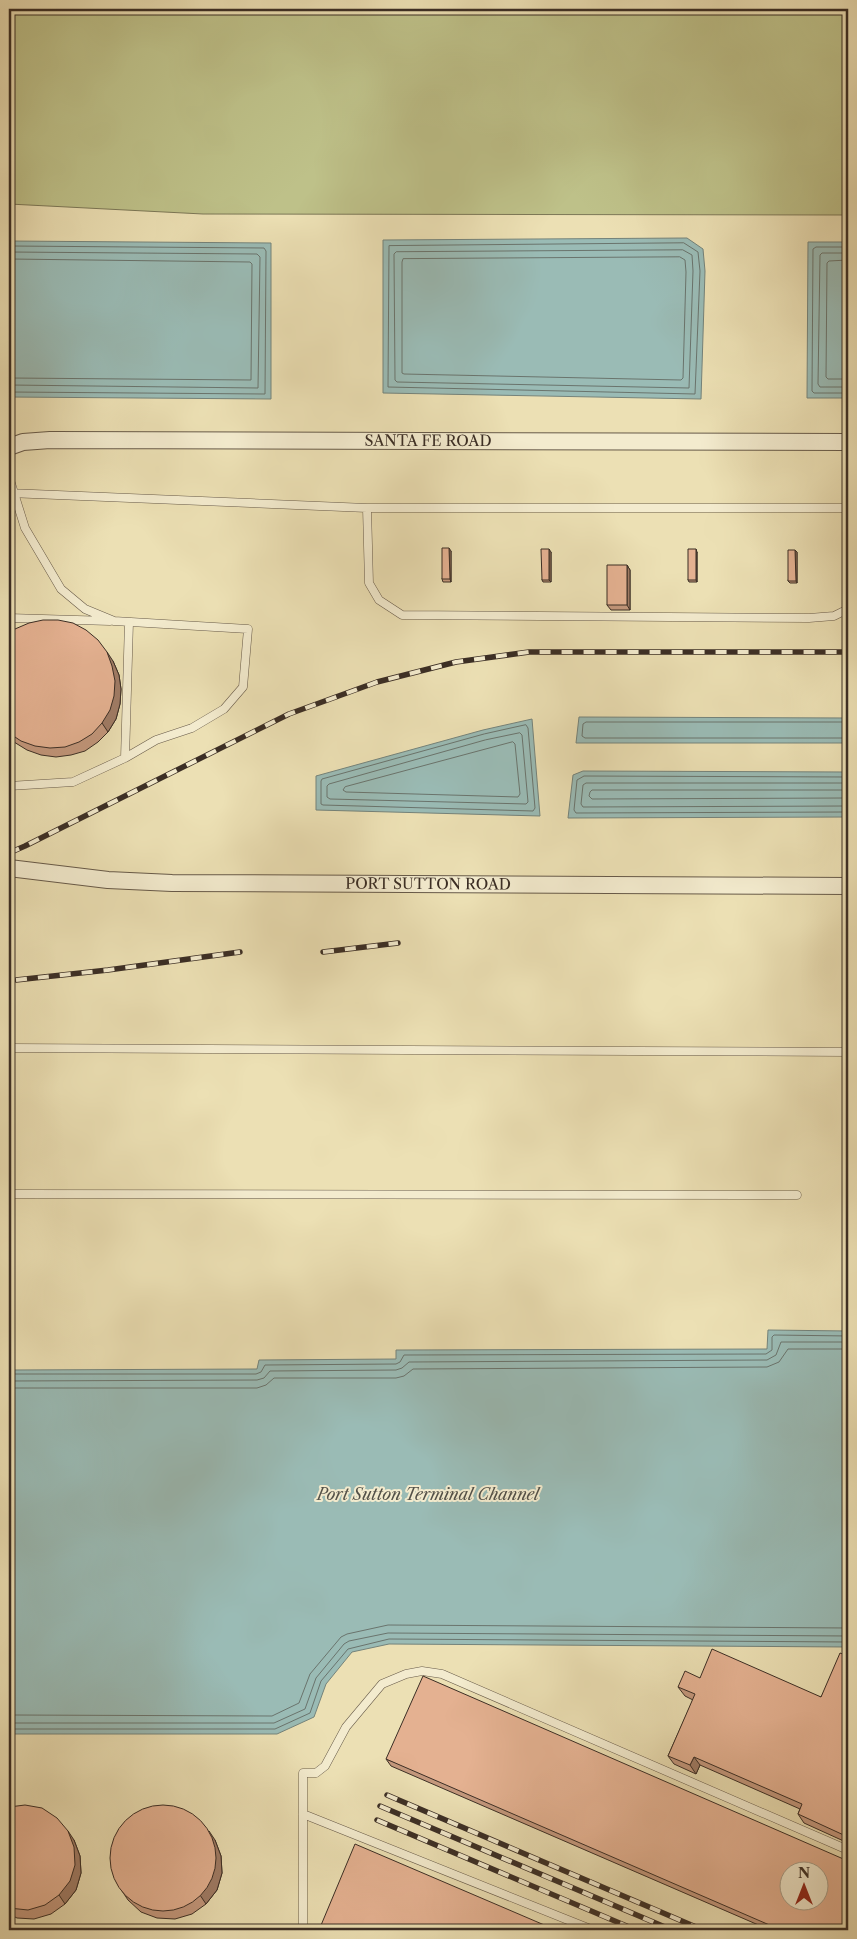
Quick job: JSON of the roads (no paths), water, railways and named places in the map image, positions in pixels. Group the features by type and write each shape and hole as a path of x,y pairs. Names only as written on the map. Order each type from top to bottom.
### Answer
{"street":[{"name":"SANTA FE ROAD","path":"9,447 23,442 50,440 848,442"},
{"name":"PORT SUTTON ROAD","path":"9,868 90,878 172,883 848,886"}],"lane":[{"path":"9,477 11,493 25,528 61,589 85,609 114,621"},
{"path":"11,493 367,508 848,508"},
{"path":"367,508 368,583 379,600 402,615 809,618 834,616 848,609"},
{"path":"9,618 114,621 248,629 243,687 224,709 192,728 156,740 125,758 73,782 9,786"},
{"path":"125,758 129,622"},
{"path":"9,1048 848,1052"},
{"path":"9,1194 797,1195"},
{"path":"303,1930 303,1773 316,1773 325,1766 346,1727 382,1684 406,1674 422,1671 442,1674 848,1850"},
{"path":"303,1814 593,1930"}],"water":[{"path":"687,238 703,249 705,271 701,399 383,393 383,240"},
{"path":"9,241 271,243 271,399 9,397"},
{"path":"808,242 848,242 848,398 807,398"},
{"path":"579,717 848,718 848,743 576,743"},
{"path":"532,719 540,816 316,810 316,776 483,730"},
{"path":"583,771 848,772 848,817 568,818 573,775"},
{"name":"Port Sutton Terminal Channel","path":"768,1330 848,1331 848,1647 389,1644 352,1652 326,1684 314,1717 277,1734 9,1734 9,1370 257,1369 259,1360 396,1359 396,1350 767,1349"}],"railway":[{"path":"9,853 289,714 377,682 456,662 529,652 848,652"},
{"path":"323,952 398,943"},
{"path":"16,980 240,952"},
{"path":"387,1795 703,1930"},
{"path":"380,1806 672,1930"},
{"path":"377,1820 636,1930"}]}
